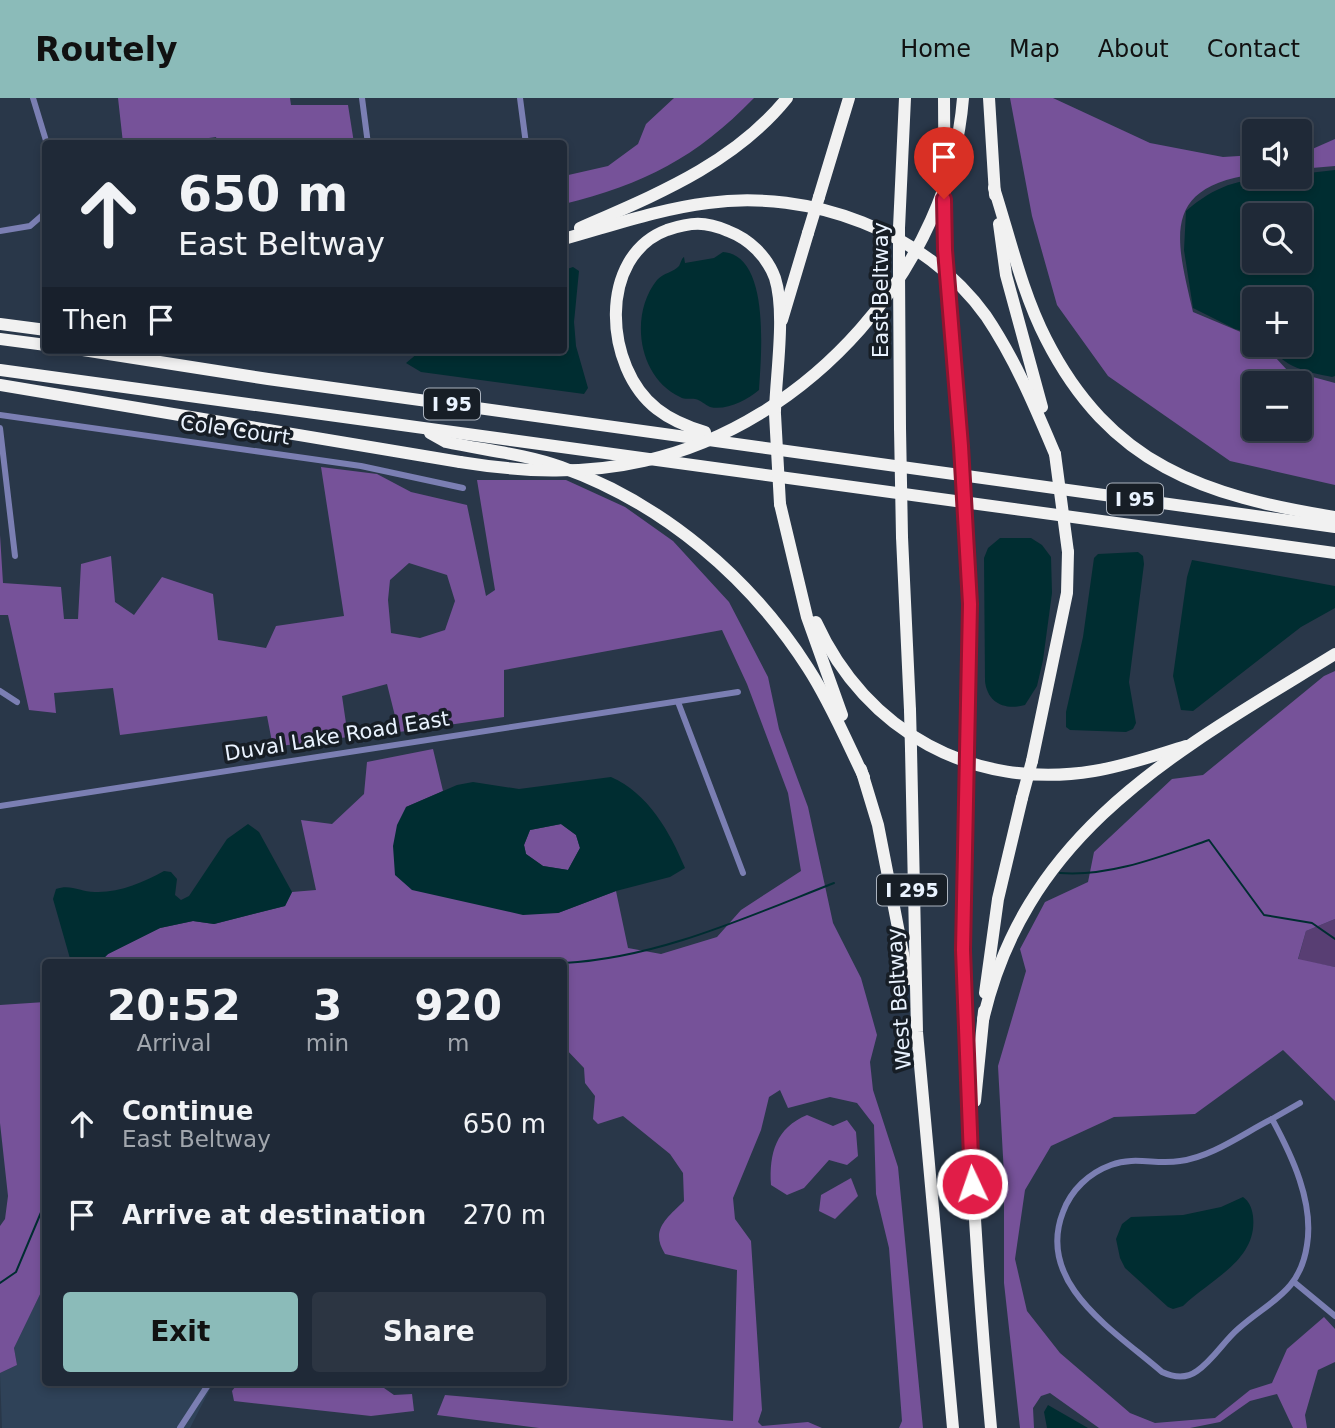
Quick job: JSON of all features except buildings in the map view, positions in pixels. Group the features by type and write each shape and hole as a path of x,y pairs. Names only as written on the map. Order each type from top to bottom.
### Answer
{"highway":[{"path":"567,236 647,199 724,158 770,120 787,98"},
{"path":"778,338 849,98"},
{"name":"East Beltway","path":"901,483 899,228 905,98"},
{"name":"I 295","path":"944,98 945,250 967,528 970,692 963,950 976,1260 990,1428"},
{"path":"0,385 460,462 557,471 646,461 720,434 787,395 845,346 881,305 902,274 943,191 957,140 963,98"},
{"path":"976,1260 975,1088 988,959 998,899 1032,761 1067,593 1068,552 1055,454 1006,275 994,188 989,98"},
{"path":"994,188 1024,286 1046,340 1080,393 1107,426 1144,458 1202,485 1267,506 1335,517"},
{"path":"567,236 679,208 737,200 811,206 867,225 934,264 985,316 1027,387 1055,454"},
{"path":"731,442 685,425 656,408 630,377 618,344 616,319 621,285 631,257 651,237 689,223 707,222 743,236 763,256 775,279 778,338 775,414 780,504 788,550 807,617 864,777 878,825 900,928 916,1032"},
{"path":"0,324 42,329"},
{"path":"0,339 42,344"},
{"name":"I 95","path":"109,354 268,379 1335,527"},
{"name":"I 95","path":"0,370 1335,553"},
{"path":"420,428 446,442 559,466 637,502 691,538 768,613 807,666 864,777"},
{"name":"West Beltway","path":"901,483 910,710 916,1032 924,1088 953,1428"},
{"path":"788,550 822,635 834,658 856,688 913,738 957,759 997,770 1051,774 1092,772 1196,743"},
{"path":"983,1020 1002,957 1030,899 1064,852 1130,790 1231,717 1335,654"}],"street":[{"path":"33,98 46,140"},
{"path":"362,98 367,140"},
{"path":"520,98 526,140"},
{"path":"0,232 30,226 42,216"},
{"name":"Cole Court","path":"0,415 361,466 463,488"},
{"path":"0,428 15,556"},
{"path":"0,691 17,702"},
{"name":"Duval Lake Road East","path":"0,806 737,692"},
{"path":"678,702 743,873"},
{"path":"1272,1119 1290,1153 1308,1216 1307,1247 1294,1282 1270,1306 1238,1329 1197,1371 1179,1377 1162,1372 1081,1301 1066,1281 1060,1266 1056,1235 1059,1220 1073,1193 1094,1172 1124,1161 1181,1161 1208,1152 1300,1103"},
{"path":"1294,1282 1335,1316"},
{"path":"180,1428 208,1386"}],"shaded area":[{"path":"118,98 290,98 291,105 348,105 354,140 217,140 216,137 194,140 123,140"},
{"path":"674,98 754,98 711,137 667,166 619,187 567,203 567,175 608,166 638,144 646,124"},
{"path":"1010,98 1053,98 1150,143 1223,157 1242,156 1242,177 1224,181 1203,191 1189,204 1182,220 1182,261 1193,312 1242,333 1242,357 1275,357 1291,371 1242,371 1242,441 1312,441 1312,377 1335,383 1335,485 1230,461 1108,376 1057,305 1032,216"},
{"path":"1335,139 1335,166 1312,168 1312,149"},
{"path":"1335,170 1335,376 1305,371 1280,357 1312,357 1312,287 1242,287 1242,331 1193,308 1184,250 1186,211 1213,192 1242,181 1242,189 1312,189 1312,173"},
{"path":"723,252 738,257 749,270 756,288 760,310 761,355 759,390 736,404 716,408 697,400 682,398 666,388 647,360 641,327 648,294 659,278 677,268 684,257 685,263 714,258"},
{"path":"573,267 579,271 574,322 576,346 588,388 584,394 421,372 406,363 417,354 567,354 567,269"},
{"path":"321,467 377,474 411,492 467,505 486,596 495,590 477,480 566,480 625,507 673,541 729,602 768,677 779,729 808,807 833,923 861,978 877,1035 870,1062 873,1090 898,1167 923,1428 899,1428 902,1421 889,1248 876,1194 874,1125 857,1103 830,1097 788,1108 780,1090 769,1097 761,1130 733,1198 735,1219 751,1241 762,1410 758,1422 762,1426 808,1422 822,1428 539,1428 437,1415 445,1395 733,1421 737,1270 665,1254 659,1238 660,1231 666,1219 684,1201 683,1173 670,1154 623,1116 598,1124 593,1119 595,1096 585,1083 584,1068 567,1050 567,959 103,959 160,928 193,921 214,924 285,906 292,892 316,890 301,820 332,824 364,794 367,762 433,749 443,791 406,807 558,913 616,891 628,948 661,954 717,937 741,910 801,871 788,793 747,684 722,630 504,670 504,717 399,732 387,684 342,696 348,737 273,747 267,716 120,735 113,688 54,693 56,713 29,710 8,615 0,615 0,535 3,583 61,587 64,619 78,619 81,564 111,556 115,602 134,615 162,577 213,594 218,640 266,648 276,626 344,616","holes":["409,563 447,575 455,601 445,630 420,638 391,633 388,600 390,580"]},
{"path":"1000,538 1031,538 1042,545 1051,557 1052,593 1043,660 1037,686 1025,705 1017,707 1004,706 993,699 985,681 984,558 988,548"},
{"path":"1138,552 1143,556 1144,564 1129,682 1136,723 1133,729 1126,732 1070,730 1066,727 1066,712 1083,637 1094,558 1098,554"},
{"path":"1192,560 1335,586 1335,608 1301,627 1193,711 1181,710 1173,676 1187,577"},
{"path":"1335,671 1335,919 1306,931 1298,959 1335,967 1335,1101 1283,1050 1195,1114 1114,1117 1051,1146 1025,1190 1015,1259 1027,1311 1060,1353 1130,1413 1155,1423 1215,1418 1250,1390 1272,1383 1287,1349 1324,1317 1335,1329 1335,1362 1318,1370 1305,1415 1307,1428 1293,1428 1277,1394 1250,1401 1220,1422 1190,1428 1099,1428 1050,1393 1041,1396 1033,1408 1034,1428 1020,1428 1004,1283 1004,1175 998,1066 1026,971 1020,949 1045,902 1088,882 1094,852 1172,779 1203,775 1324,676"},
{"path":"611,777 647,803 665,828 685,868 670,877 616,891 558,913 523,915 412,890 395,875 393,846 397,825 406,807 457,785 473,782 519,789","holes":["561,824 576,835 580,848 568,870 543,866 526,854 524,845 530,830"]},
{"path":"248,824 259,832 292,892 285,906 214,924 193,921 160,928 103,959 70,959 53,899 56,889 66,887 90,892 113,891 140,883 164,871 171,872 177,879 175,895 181,900 189,896 227,839"},
{"path":"561,824 576,835 580,848 568,870 543,866 526,854 524,845 530,830"},
{"path":"1335,919 1335,967 1298,960 1306,931"},
{"path":"42,1002 42,1290 14,1348 17,1365 0,1373 0,1226 5,1219 8,1196 0,1123 0,1005"},
{"path":"807,1115 833,1126 847,1120 856,1132 858,1156 847,1165 829,1160 804,1188 787,1195 771,1185 773,1152 781,1134 796,1120"},
{"path":"851,1178 858,1196 835,1219 819,1211 821,1195"},
{"path":"1243,1197 1250,1205 1253,1216 1253,1231 1248,1245 1230,1267 1183,1306 1173,1309 1168,1307 1125,1268 1116,1239 1122,1224 1131,1217 1183,1215 1221,1207"},
{"path":"42,1290 42,1386 211,1386 190,1428 2,1428 0,1373 17,1365 14,1348"},
{"path":"236,1386 384,1388 394,1395 412,1394 414,1411 371,1416 234,1401 232,1391"},
{"path":"1048,1405 1088,1428 1047,1428 1044,1412"}],"waterway":[{"path":"1060,873 1117,869 1209,840 1264,915 1312,923 1335,939"},
{"path":"567,963 634,953 702,934 834,883"},
{"path":"0,1283 16,1272 42,1210"}],"route":[{"path":"944,199 945,250 967,528 970,604 963,950 972,1184"}]}
